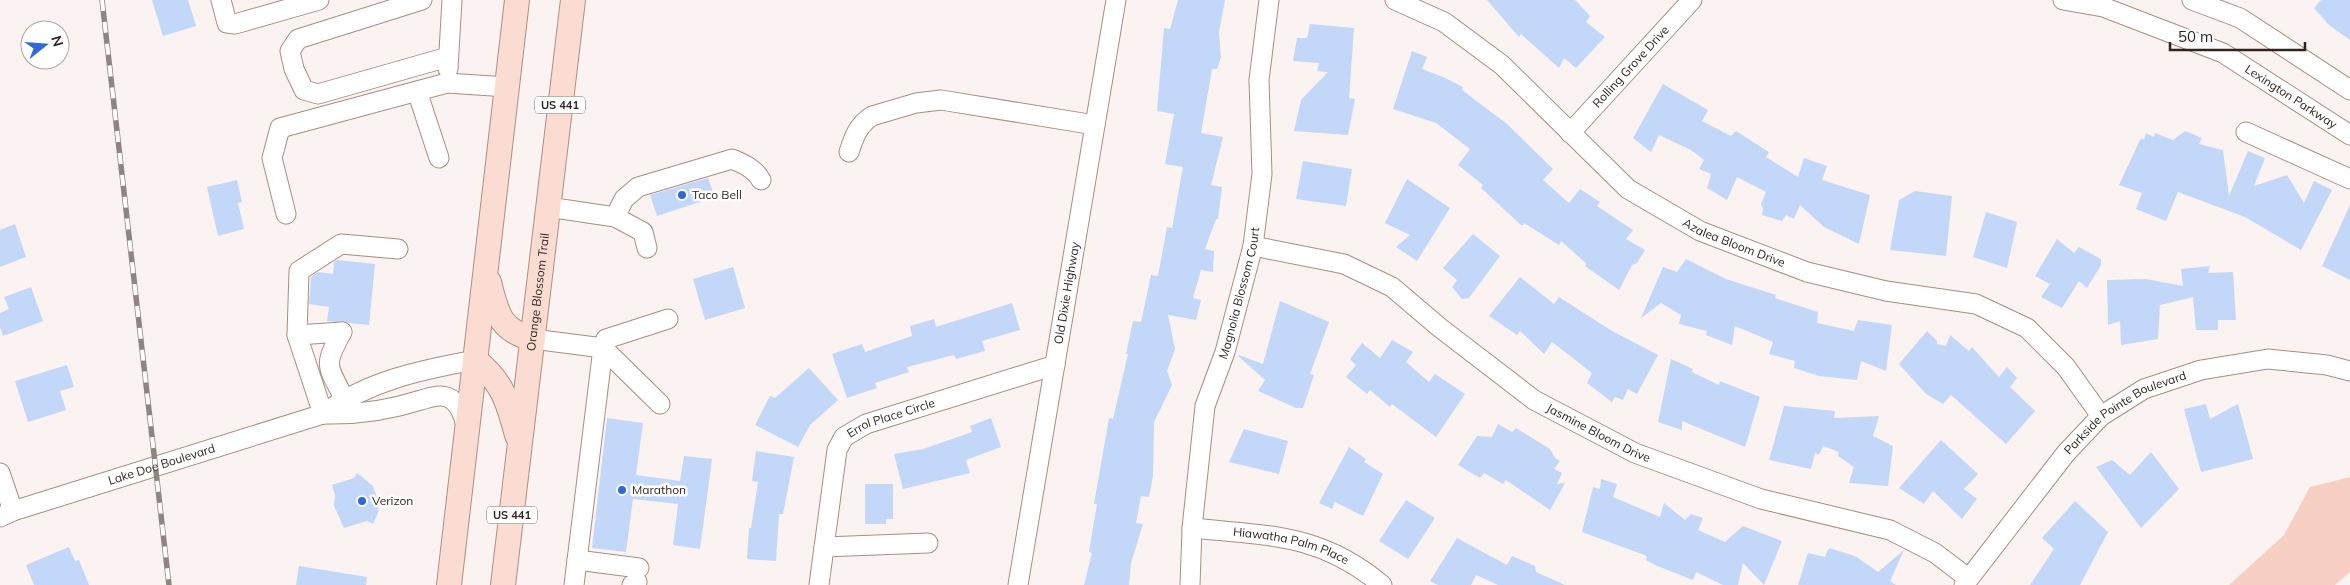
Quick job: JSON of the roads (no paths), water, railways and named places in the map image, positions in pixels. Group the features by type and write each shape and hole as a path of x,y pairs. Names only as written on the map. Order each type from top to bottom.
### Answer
{"main road":[{"path":"449,585 517,0"},
{"name":"Orange Blossom Trail","path":"507,584 520,446 573,0"},
{"path":"486,270 497,313 506,326 516,335 533,339"},
{"path":"475,360 494,377 506,397 520,446"}],"street":[{"path":"221,0 227,23 235,24 319,0"},
{"path":"422,0 298,39 290,51 294,69 304,90 318,94 448,57"},
{"path":"447,83 452,0"},
{"name":"Old Dixie Highway","path":"1018,585 1116,0"},
{"name":"Magnolia Blossom Court","path":"1190,585 1192,528 1206,406 1225,352 1253,246 1262,174 1260,80 1268,0"},
{"name":"Azalea Bloom Drive","path":"1395,0 1444,22 1502,65 1628,189 1700,231 1807,272 1886,291 1976,304 2027,328 2066,367 2101,416"},
{"name":"Rolling Grove Drive","path":"1570,133 1692,0"},
{"name":"Lexington Parkway","path":"2063,0 2103,7 2223,53 2350,135"},
{"path":"2192,0 2240,18 2350,90"},
{"path":"286,214 272,158 280,128 447,83 508,87"},
{"path":"417,91 439,158"},
{"path":"849,152 855,133 872,116 931,100 1095,126"},
{"path":"2246,132 2350,179"},
{"path":"615,216 624,200 638,187 732,159 749,167 758,174 761,180"},
{"path":"548,207 615,216 643,232 648,248"},
{"path":"322,414 296,335 299,272 341,244 398,249"},
{"name":"Jasmine Bloom Drive","path":"1253,246 1344,264 1392,287 1439,327 1534,400 1635,453 1761,499 1890,530 1934,553 1966,581"},
{"path":"574,585 603,348 606,339 668,319"},
{"path":"296,335 342,332 329,355 328,362 344,398"},
{"path":"533,339 603,348 660,404"},
{"name":"Parkside Pointe Boulevard","path":"1966,581 2066,453 2101,416 2144,389 2201,370 2268,359 2327,365 2350,371"},
{"name":"Lake Doe Boulevard","path":"322,414 344,398 386,380 475,360"},
{"name":"Errol Place Circle","path":"819,585 837,450 844,437 854,430 1055,365"},
{"name":"Lake Doe Boulevard","path":"6,514 322,414 375,412 435,396 447,397 455,402 462,412 467,429"},
{"path":"0,472 6,514"},
{"name":"Hiawatha Palm Place","path":"1192,528 1293,538 1331,551 1382,585"},
{"path":"824,548 928,543"},
{"path":"577,560 636,578"}],"railway":[{"path":"102,0 169,585"}],"place":[{"name":"Taco Bell","path":"682,195"},
{"name":"Marathon","path":"622,490"},
{"name":"Verizon","path":"362,501"}]}
